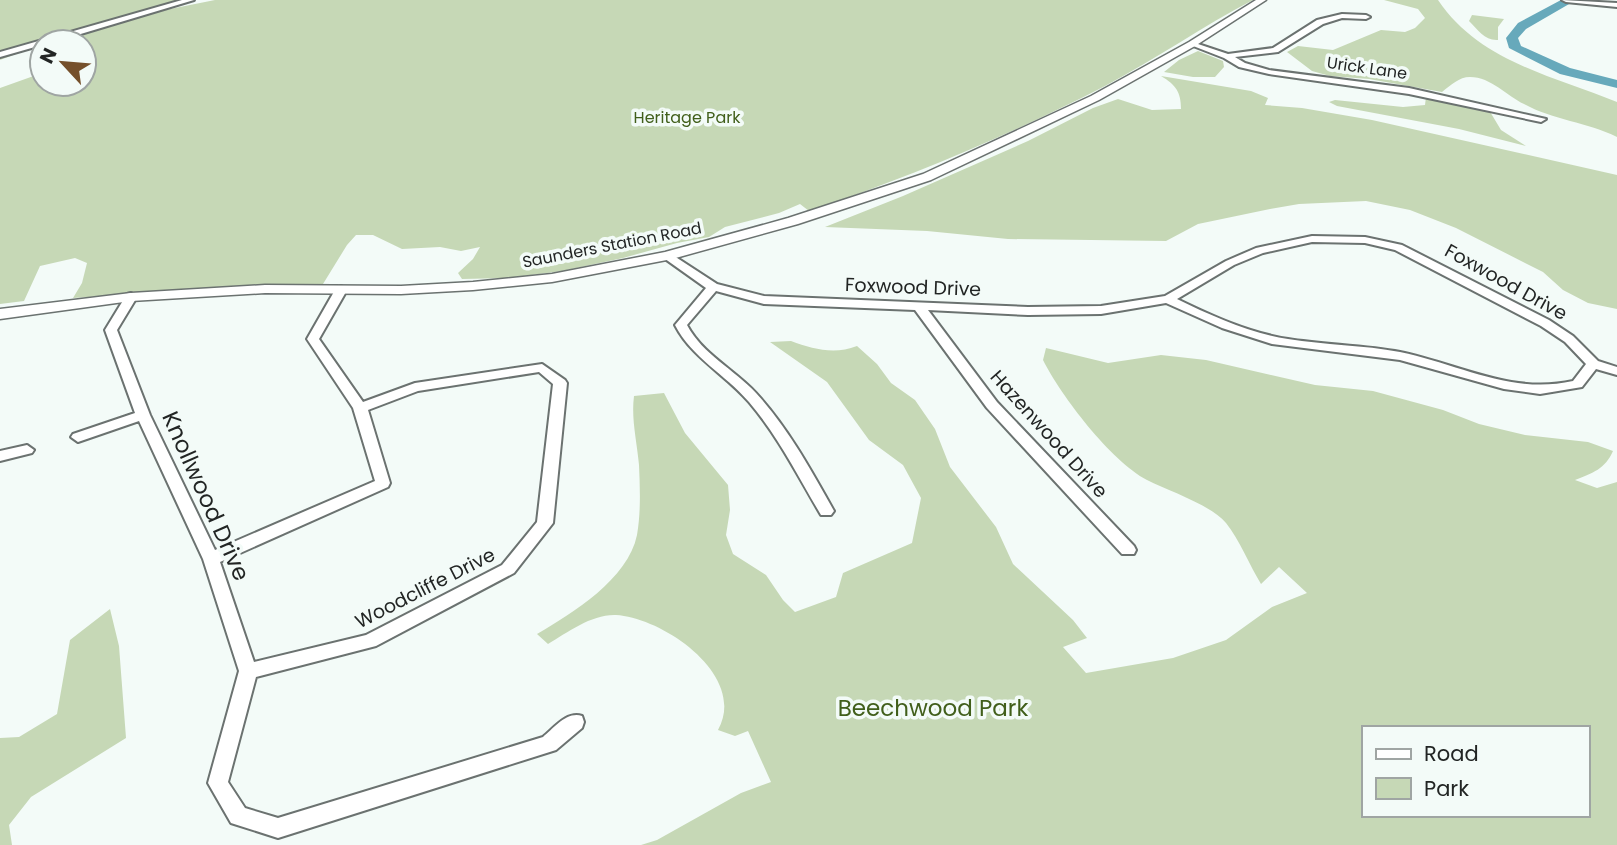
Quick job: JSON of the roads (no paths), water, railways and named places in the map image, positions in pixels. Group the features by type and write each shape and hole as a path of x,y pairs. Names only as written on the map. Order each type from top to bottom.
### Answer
{"street":[{"path":"95,28 190,0"},
{"name":"Saunders Station Road","path":"0,314 131,297 265,289 401,290 552,278 667,256 793,221 927,177 1095,98 1192,44 1262,0"},
{"path":"1566,0 1617,5"},
{"path":"1227,56 1275,50 1320,22 1342,16 1366,17"},
{"name":"Urick Lane","path":"1192,44 1227,56 1242,65 1269,72 1384,86 1541,119"},
{"path":"0,55 28,47"},
{"name":"Foxwood Drive","path":"667,256 713,286 764,300 919,307 1101,310 1168,299 1230,263 1260,250 1312,239 1366,240 1398,247 1533,316 1569,339 1593,364"},
{"path":"713,286 681,325 687,341 752,396 805,470 826,511"},
{"path":"211,559 383,483 360,408 313,339 341,290"},
{"name":"Knollwood Drive","path":"131,297 111,330 144,415 211,559 248,671"},
{"path":"1168,299 1246,334 1286,343 1398,356 1507,386 1543,390 1577,384 1593,364 1617,371"},
{"name":"Hazenwood Drive","path":"919,307 992,405 1128,550"},
{"name":"Woodcliffe Drive","path":"248,671 370,641 508,569 545,523 560,383 542,368 415,387 360,408"},
{"path":"78,437 144,415"},
{"path":"0,456 26,450"},
{"path":"248,671 218,783 238,816 278,828 549,744 575,722"}],"waterway":[{"path":"1570,0 1522,26 1512,38 1515,48 1565,71 1617,84"}],"park label":[{"name":"Heritage Park","path":"687,117"},
{"name":"Beechwood Park","path":"933,708"}]}
